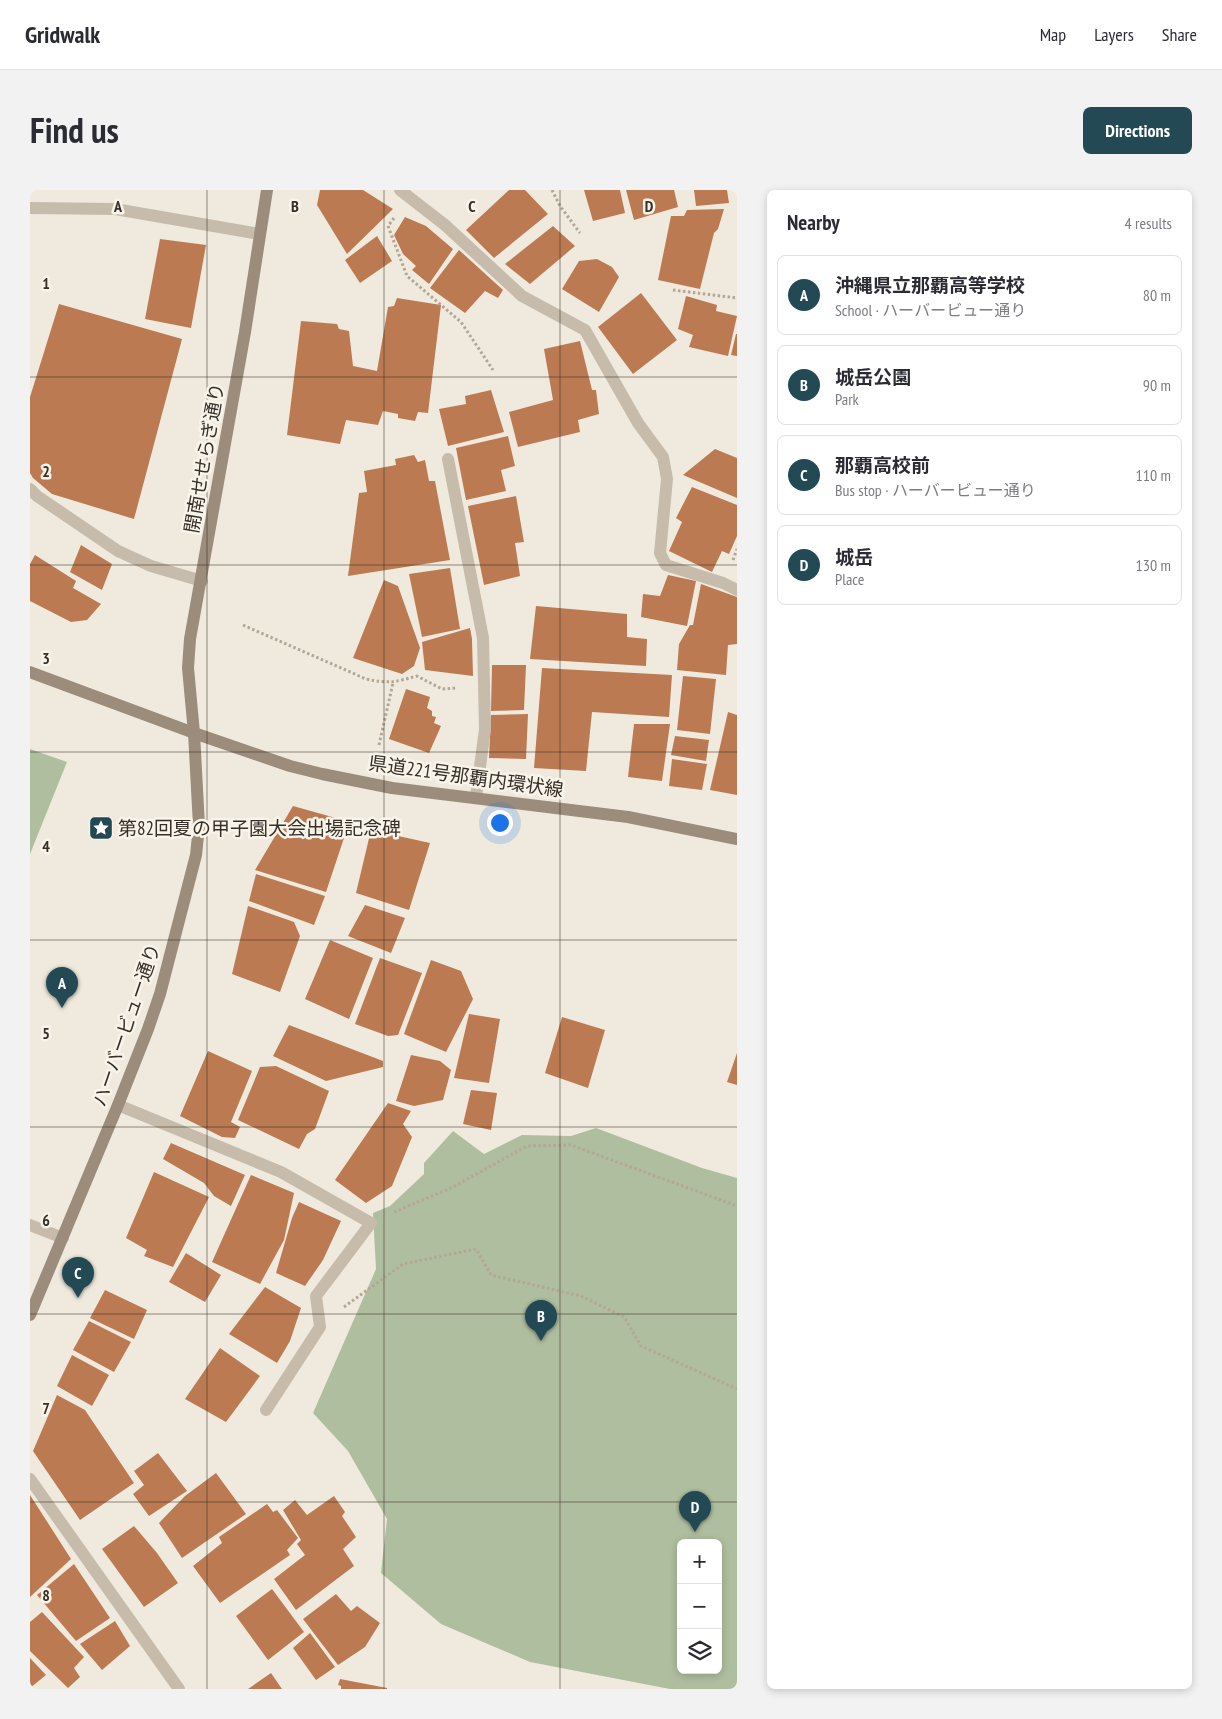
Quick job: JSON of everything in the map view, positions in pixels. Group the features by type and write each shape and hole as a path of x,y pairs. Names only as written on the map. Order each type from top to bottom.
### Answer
{"main road":[{"name":"開南せせらぎ通り","path":"194,733 188,668 190,639 202,581 245,332 267,190"},
{"name":"県道221号那覇内環状線","path":"30,672 194,733 290,766 322,774 392,788 628,817 737,839"},
{"name":"ハーバービュー通り","path":"30,1315 118,1105 160,994 196,855 199,826 194,733"}],"street":[{"path":"404,193 445,225 522,296 585,330 638,423 663,457 666,479 660,553 666,565 723,583 737,590"},
{"path":"30,208 115,209 260,234"},
{"path":"448,458 483,638 485,729 476,797"},
{"path":"30,489 37,496 118,551 151,566 202,581"},
{"path":"118,1105 281,1172 371,1222 316,1296 320,1327 266,1410"},
{"path":"30,1225 63,1238"},
{"path":"30,1479 179,1689"}],"path":[{"path":"552,190 560,206 580,233"},
{"path":"404,193 388,226 407,276 461,322 493,370"},
{"path":"673,290 737,298"},
{"path":"243,625 366,679 393,683 417,676 442,689 461,688"},
{"path":"379,745 393,683"},
{"path":"371,1222 451,1188 526,1146 571,1145 737,1206"},
{"path":"316,1296 340,1310 403,1264 476,1249 491,1275 581,1296 624,1317 641,1346 737,1389"}],"green space":[{"path":"30,749 67,762 30,854"},
{"path":"596,1128 702,1168 737,1178 737,1689 670,1689 530,1662 441,1624 381,1573 387,1519 348,1451 313,1413 376,1269 373,1213 390,1206 424,1174 424,1163 453,1131 484,1154 522,1135 571,1136"}],"building":[{"path":"320,190 363,190 393,209 347,254 317,205"},
{"path":"509,190 525,190 548,214 494,258 466,230"},
{"path":"584,190 620,190 625,213 593,221"},
{"path":"626,190 674,190 678,207 634,220"},
{"path":"694,190 727,190 729,203 696,206"},
{"path":"724,209 718,229 714,233 700,289 658,280 671,216 684,216 687,210"},
{"path":"405,217 426,226 453,249 429,284 412,270 416,266 403,254 394,235"},
{"path":"553,226 575,246 530,284 505,264"},
{"path":"377,236 392,261 360,283 345,260"},
{"path":"160,239 206,245 191,328 145,319"},
{"path":"459,250 503,290 498,298 485,291 465,313 430,288"},
{"path":"597,259 612,267 619,277 599,312 562,289 579,261"},
{"path":"641,293 677,340 633,374 598,327"},
{"path":"686,296 717,305 716,311 737,316 728,356 689,347 693,335 678,329"},
{"path":"397,298 441,305 428,413 418,412 415,421 398,418 398,414 383,411 378,425 346,420 340,444 287,435 301,321 337,324 339,329 349,331 353,366 377,371 388,307 394,306"},
{"path":"59,304 182,339 134,519 52,494 33,478 30,473 30,397"},
{"path":"737,334 737,356 731,355"},
{"path":"580,341 592,390 596,390 599,414 578,420 580,432 518,447 509,412 553,400 544,349"},
{"path":"491,390 504,432 448,446 439,409 466,404 465,396"},
{"path":"508,436 515,466 501,470 506,491 466,500 456,448"},
{"path":"715,449 737,458 737,498 683,475"},
{"path":"414,455 418,462 425,460 429,481 435,481 450,560 348,576 359,493 367,492 364,471 396,465 395,459"},
{"path":"692,487 737,505 737,536 729,554 722,551 712,572 669,551 682,522 676,518"},
{"path":"516,496 524,542 515,543 520,576 484,585 468,506"},
{"path":"81,545 112,564 102,590 70,572"},
{"path":"35,555 76,581 73,588 101,604 87,620 71,622 30,601 30,564"},
{"path":"450,568 460,629 422,637 409,574"},
{"path":"668,575 696,581 687,626 641,617 643,594 660,596"},
{"path":"384,580 398,586 420,648 414,666 402,674 353,658"},
{"path":"701,584 737,597 737,644 728,645 726,675 677,670 679,644 690,625 693,625"},
{"path":"536,606 627,614 627,637 647,639 646,666 530,659"},
{"path":"470,628 473,676 425,670 422,642"},
{"path":"492,665 526,665 524,710 491,711"},
{"path":"542,668 672,675 669,717 592,712 586,771 534,768"},
{"path":"683,676 716,679 710,734 677,730"},
{"path":"406,689 430,697 427,708 432,711 432,716 436,717 434,723 441,726 429,753 389,739"},
{"path":"728,712 737,715 737,795 710,790"},
{"path":"528,714 526,759 489,758 491,715"},
{"path":"634,724 670,724 662,781 628,777"},
{"path":"675,736 709,740 706,761 671,755"},
{"path":"672,759 707,764 702,790 669,786"},
{"path":"293,806 343,820 339,832 345,835 326,892 255,870"},
{"path":"371,830 430,843 409,910 356,893"},
{"path":"256,874 325,896 314,925 249,901"},
{"path":"365,905 405,918 391,953 348,936"},
{"path":"248,906 294,922 300,936 280,992 232,974"},
{"path":"330,940 373,958 349,1019 305,999"},
{"path":"380,958 422,973 398,1035 388,1036 355,1024"},
{"path":"431,960 461,971 473,999 446,1052 404,1034"},
{"path":"469,1014 500,1019 489,1083 454,1078"},
{"path":"562,1017 605,1030 588,1088 545,1073"},
{"path":"289,1025 383,1061 383,1067 326,1081 273,1056"},
{"path":"208,1051 252,1071 231,1122 240,1127 235,1138 222,1137 180,1116"},
{"path":"737,1053 737,1085 727,1082"},
{"path":"411,1055 440,1061 451,1070 443,1100 414,1106 396,1101"},
{"path":"276,1066 329,1091 315,1129 307,1134 299,1149 238,1120 260,1067"},
{"path":"471,1090 497,1093 491,1130 463,1124"},
{"path":"388,1103 411,1111 403,1124 412,1137 392,1186 366,1203 335,1180"},
{"path":"171,1143 245,1175 231,1206 214,1196 204,1183 163,1159"},
{"path":"154,1172 209,1197 173,1267 144,1256 147,1250 126,1238"},
{"path":"251,1175 294,1193 284,1240 260,1284 212,1262"},
{"path":"299,1202 341,1221 323,1260 305,1286 276,1273 292,1218"},
{"path":"186,1253 221,1275 205,1302 169,1282"},
{"path":"265,1287 301,1308 290,1341 277,1363 229,1334"},
{"path":"105,1290 147,1310 134,1339 90,1318"},
{"path":"89,1321 131,1342 114,1372 73,1350"},
{"path":"220,1348 260,1376 226,1422 185,1399"},
{"path":"72,1355 109,1375 92,1406 57,1386"},
{"path":"57,1395 85,1410 134,1483 80,1520 33,1451"},
{"path":"158,1453 187,1491 149,1516 133,1494 144,1485 134,1471"},
{"path":"216,1473 246,1514 182,1558 159,1523 185,1496"},
{"path":"30,1495 71,1559 30,1597"},
{"path":"334,1496 345,1512 342,1516 356,1537 343,1549 354,1566 296,1610 274,1579 305,1555 297,1544 301,1540 283,1510 295,1500 307,1515"},
{"path":"267,1504 273,1512 277,1510 298,1538 287,1550 290,1555 220,1603 193,1566 222,1543 219,1537"},
{"path":"134,1526 157,1553 178,1583 144,1607 102,1549"},
{"path":"74,1564 110,1618 76,1641 37,1595"},
{"path":"272,1589 304,1632 268,1660 236,1616"},
{"path":"336,1594 351,1611 357,1606 380,1623 365,1647 338,1665 303,1619"},
{"path":"42,1612 84,1657 74,1668 80,1677 68,1688 30,1651 30,1622"},
{"path":"115,1621 130,1646 102,1670 80,1644"},
{"path":"310,1633 335,1667 316,1680 293,1648"},
{"path":"30,1658 46,1675 30,1688"},
{"path":"271,1673 282,1689 248,1689"},
{"path":"340,1679 387,1689 341,1689 341,1686 338,1685"}],"place":[{"name":"第82回夏の甲子園大会出場記念碑","path":"101,828"},
{"name":"沖縄県立那覇高等学校","path":"62,1008"},
{"name":"那覇高校前","path":"78,1298"},
{"name":"城岳公園","path":"541,1341"},
{"name":"城岳","path":"695,1532"}]}
